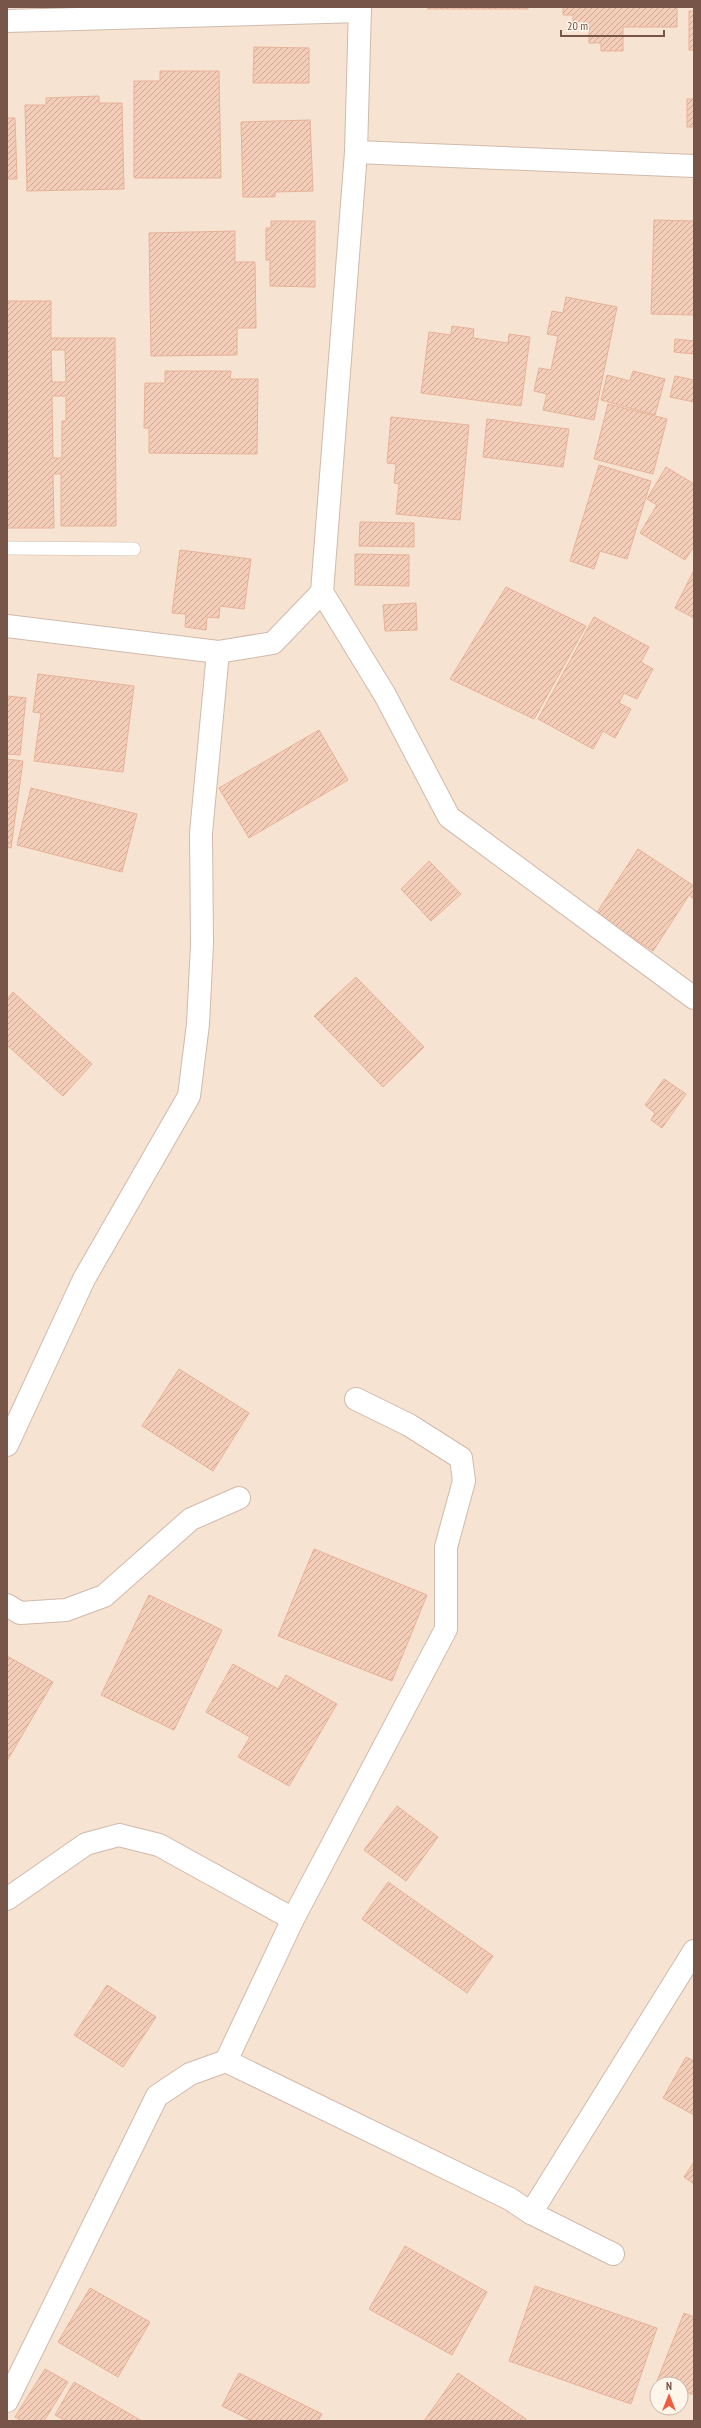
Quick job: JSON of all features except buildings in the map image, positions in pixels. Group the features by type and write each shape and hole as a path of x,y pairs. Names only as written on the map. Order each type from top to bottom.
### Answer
{"street":[{"path":"7,21 360,9 356,152 322,592 385,695 449,817 694,998"},
{"path":"356,152 694,166"},
{"path":"7,626 218,652 273,643 322,592"},
{"path":"7,1445 84,1279 189,1096 198,1024 202,944 201,833 218,652"},
{"path":"7,2401 157,2096 190,2074 226,2061 293,1919 446,1629 446,1547 464,1481 461,1458 409,1425 356,1399"},
{"path":"7,1605 20,1613 66,1610 104,1596 192,1519 239,1498"},
{"path":"7,1899 86,1844 120,1835 160,1845 293,1919"},
{"path":"531,2213 694,1951"},
{"path":"226,2061 510,2199 531,2213 613,2254"}],"lane":[{"path":"7,548 134,549"}],"shaded area":[{"path":"7,7 694,7 694,2421 7,2421"}]}
